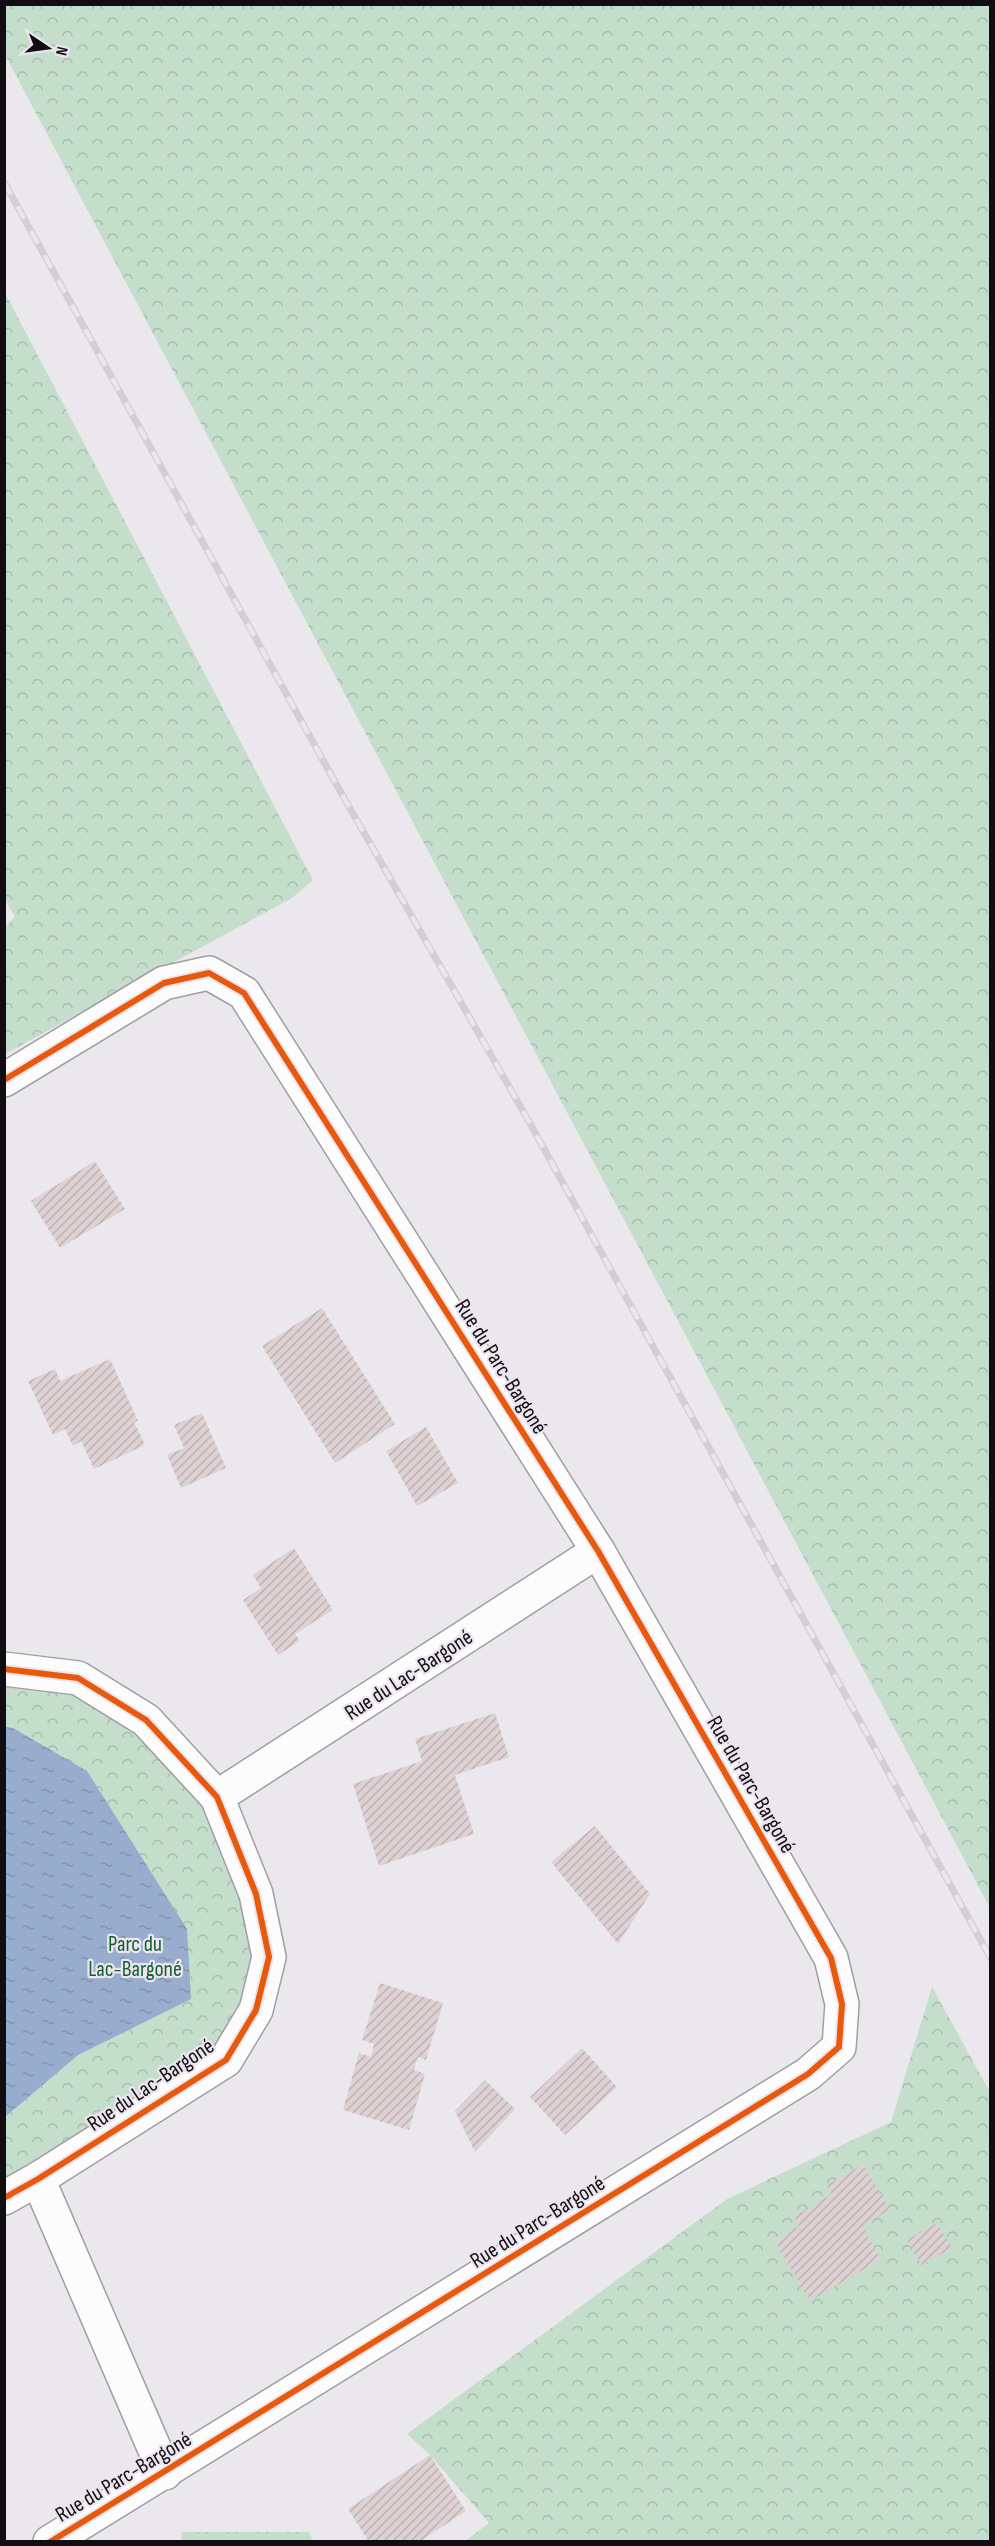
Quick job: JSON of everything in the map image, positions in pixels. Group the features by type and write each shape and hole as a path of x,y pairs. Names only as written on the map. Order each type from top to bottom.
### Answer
{"street":[{"name":"Rue du Parc-Bargoné","path":"4,1080 164,983 209,973 244,993 598,1551 831,1958 842,2004 838,2048 808,2074 165,2473 50,2541"},
{"name":"Rue du Lac-Bargoné","path":"218,1797 598,1551"},
{"name":"Rue du Lac-Bargoné","path":"4,1669 78,1678 146,1720 218,1797 256,1894 269,1957 256,2010 226,2060 38,2179 4,2198"},
{"path":"38,2179 165,2473"}],"green space":[{"path":"4,5 990,5 990,1908 5,55"},
{"path":"4,291 313,880 292,898 5,1054 5,927 15,917 4,898"},
{"name":"Parc du Lac-Bargoné","path":"5,1669 78,1678 217,1797 269,1957 226,2060 5,2198"},
{"path":"932,1987 990,2092 990,2541 465,2541 489,2523 430,2455 407,2434 727,2199 891,2122"},
{"path":"182,2532 309,2532 313,2541 181,2541"}],"water":[{"path":"5,1727 13,1728 87,1771 187,1929 191,1999 78,2055 5,2117"}],"building":[{"path":"95,1161 125,1209 60,1248 31,1201"},
{"path":"322,1308 395,1424 335,1463 262,1346"},
{"path":"110,1359 138,1421 134,1422 145,1445 94,1469 81,1441 73,1446 65,1429 53,1435 28,1381 55,1369 60,1381"},
{"path":"202,1413 226,1468 181,1488 167,1455 184,1448 174,1425"},
{"path":"426,1427 458,1483 417,1506 386,1451"},
{"path":"294,1548 333,1610 295,1634 300,1641 278,1655 243,1600 261,1588 253,1575"},
{"path":"495,1713 509,1757 455,1775 474,1834 379,1866 353,1784 422,1761 415,1739"},
{"path":"595,1826 650,1894 618,1944 551,1862"},
{"path":"380,1983 443,2003 426,2060 418,2057 414,2070 425,2074 409,2130 343,2110 359,2053 371,2057 374,2044 362,2040"},
{"path":"582,2048 617,2087 565,2135 530,2097"},
{"path":"485,2080 515,2109 475,2152 455,2111"},
{"path":"863,2164 890,2210 862,2226 881,2259 810,2301 775,2241 799,2226 794,2217 832,2194 827,2185"},
{"path":"937,2223 952,2248 921,2265 907,2240"},
{"path":"430,2455 466,2511 419,2542 369,2542 348,2509"}],"railway":[{"path":"4,182 335,782 527,1118 990,1957"}],"cycle path":[{"path":"4,1080 164,983 209,973 244,993 598,1551 831,1958 842,2004 839,2047 808,2074 50,2542"},
{"path":"4,1669 78,1678 146,1720 217,1797 256,1894 269,1957 256,2010 226,2060 38,2179 4,2198"}]}
